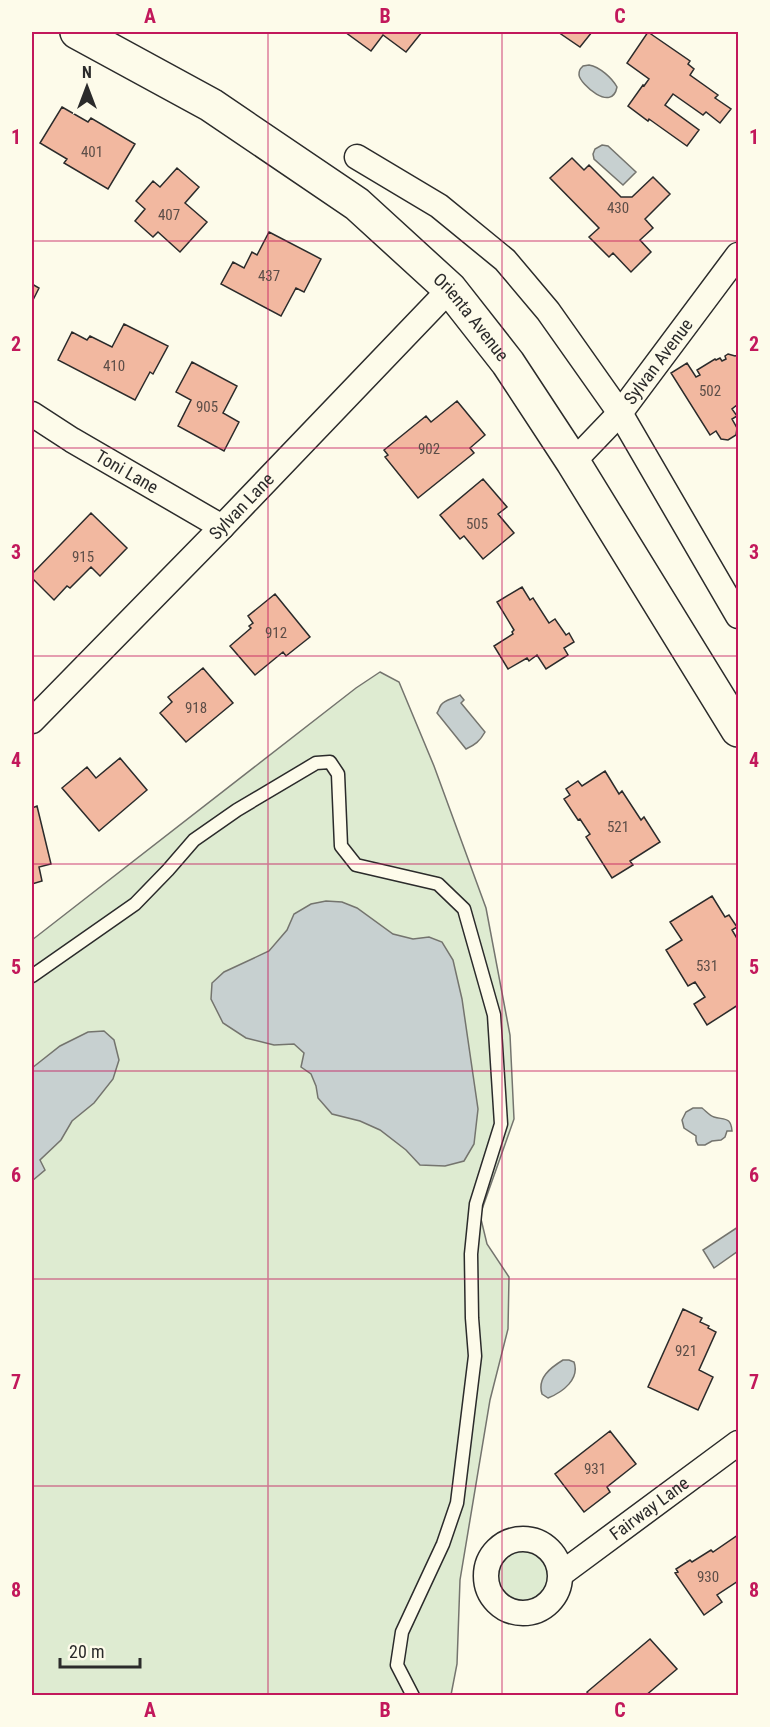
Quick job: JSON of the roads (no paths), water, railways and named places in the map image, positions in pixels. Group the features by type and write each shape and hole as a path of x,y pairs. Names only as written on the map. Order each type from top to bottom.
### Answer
{"street":[{"name":"Orienta Avenue","path":"77,32 211,105 357,204 450,289 508,363 573,462 738,730"},
{"path":"357,157 439,206 505,261 548,311 620,413 738,616"},
{"name":"Sylvan Avenue","path":"573,462 620,413 738,255"},
{"name":"Sylvan Lane","path":"32,721 450,289"},
{"name":"Toni Lane","path":"32,414 72,440 222,527"},
{"name":"Fairway Lane","path":"561,1574 738,1443"}],"lane":[{"path":"32,976 135,904 194,840 237,810 316,763 330,762 338,774 341,846 356,864 438,885 464,909 494,1015 501,1124 476,1204 471,1254 475,1356 457,1503 443,1544 402,1632 397,1665 413,1695"}]}
